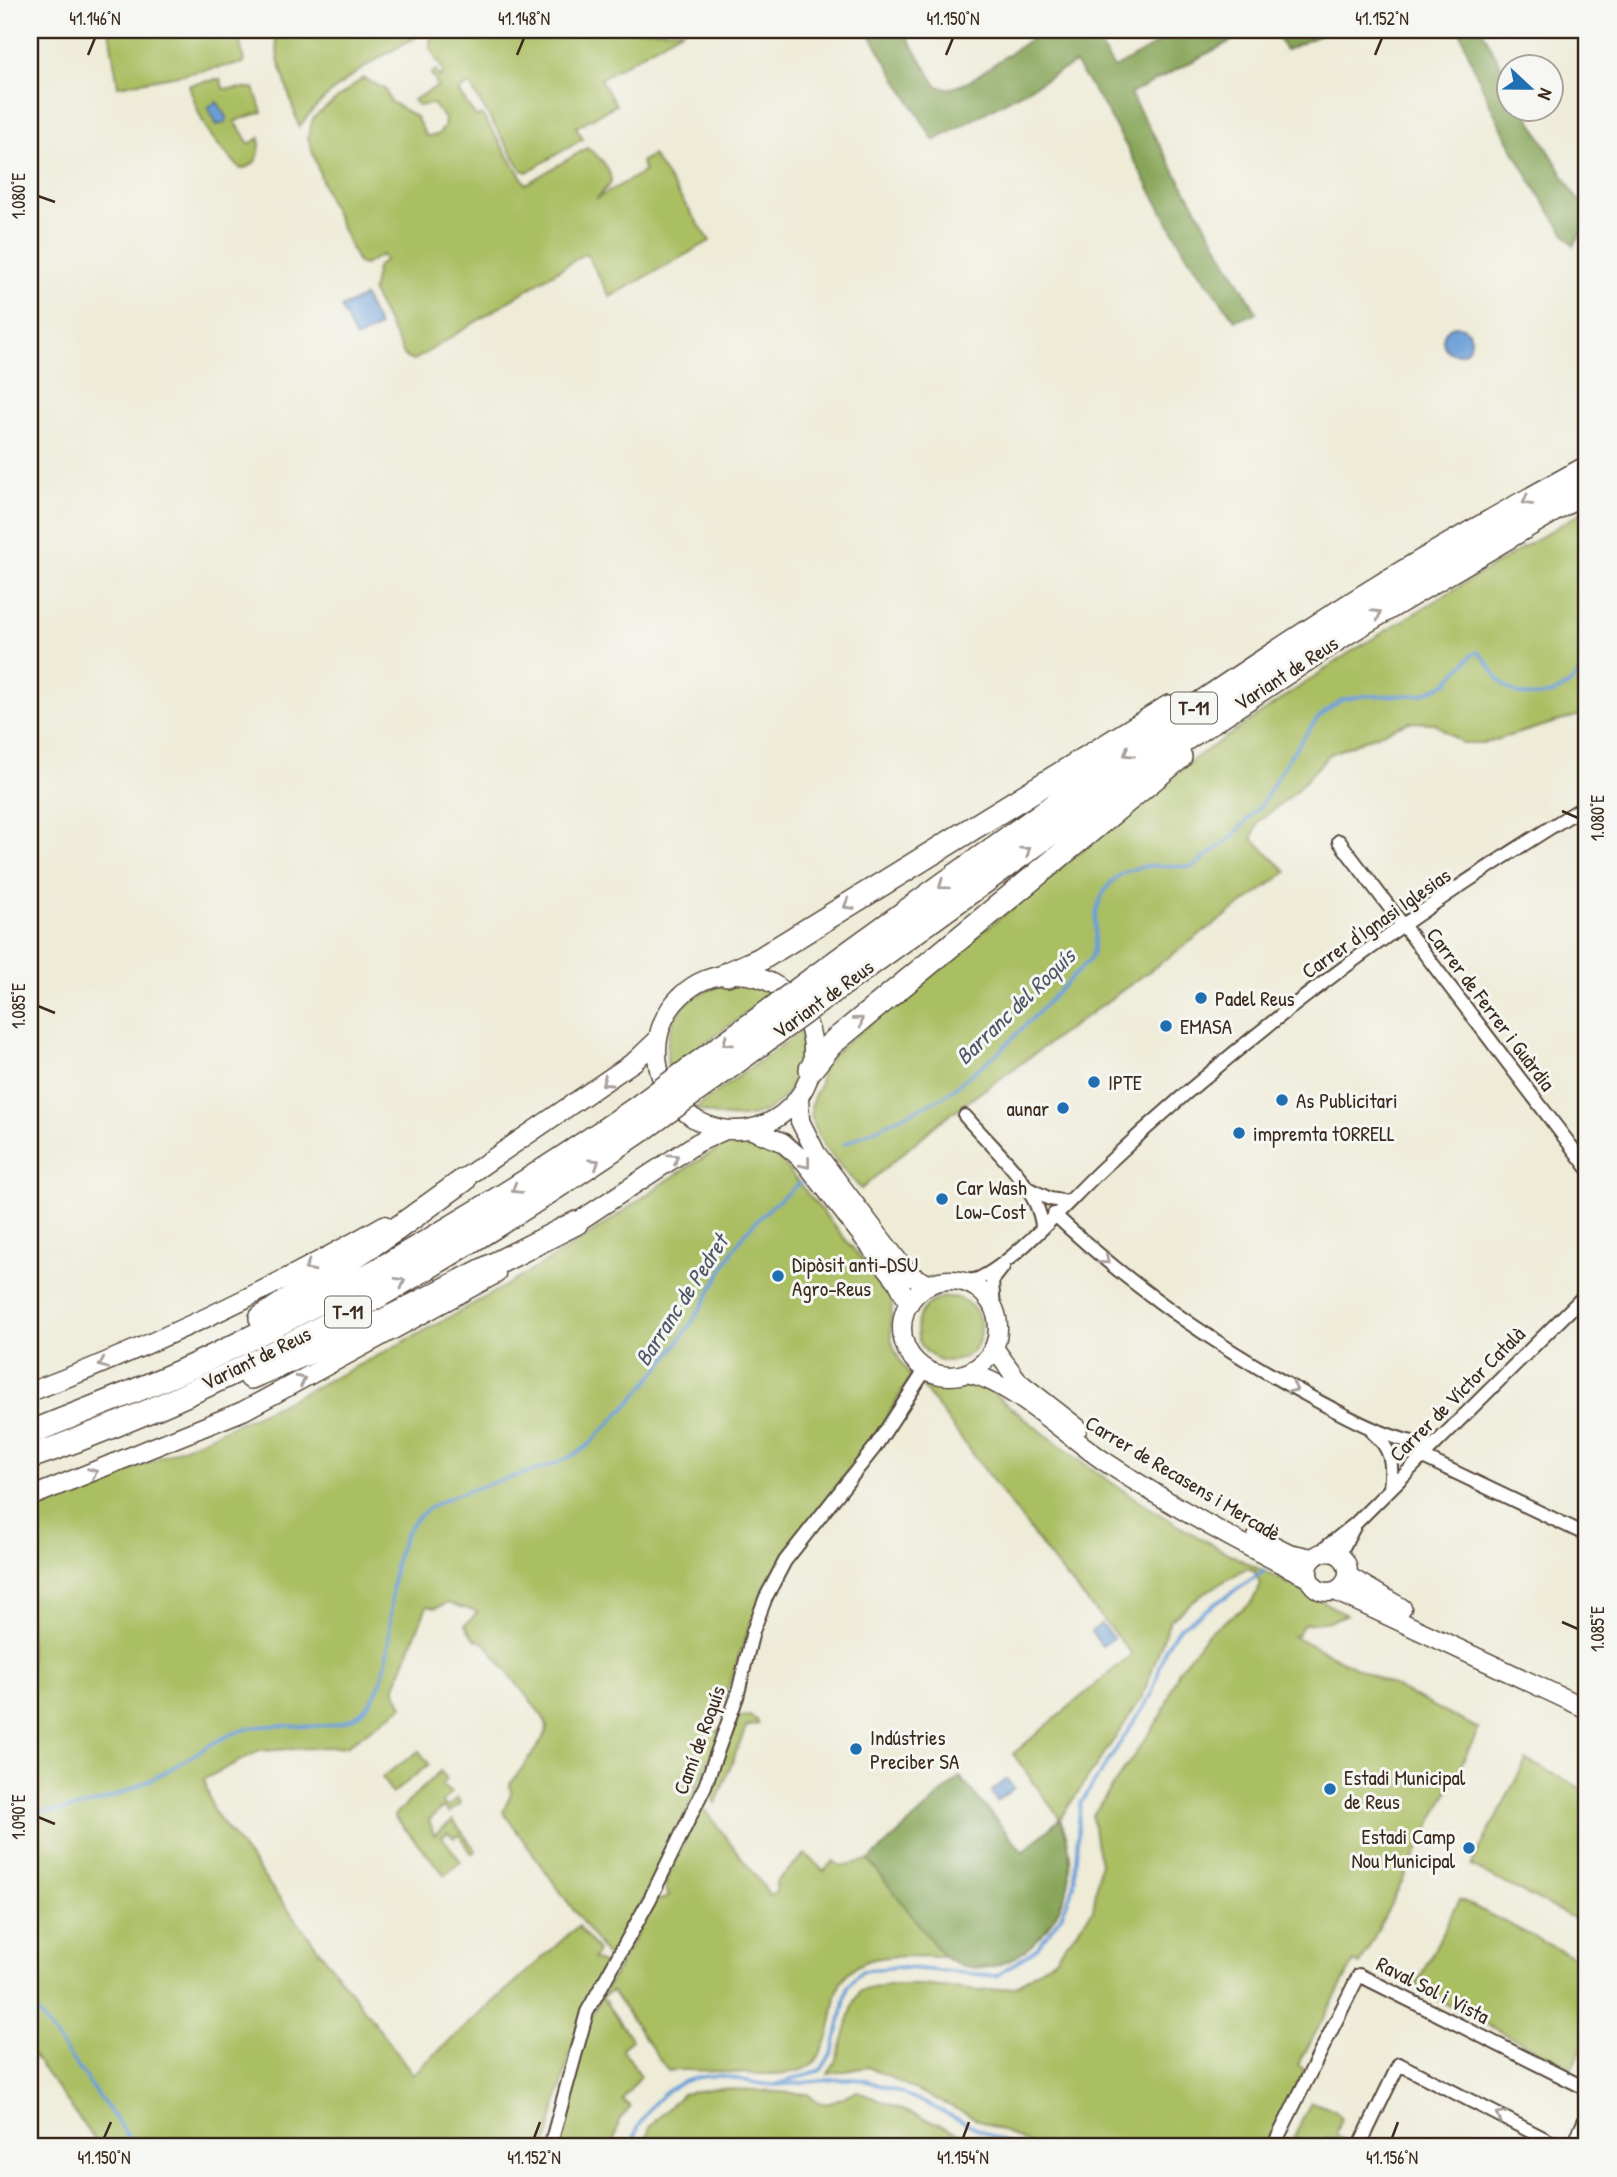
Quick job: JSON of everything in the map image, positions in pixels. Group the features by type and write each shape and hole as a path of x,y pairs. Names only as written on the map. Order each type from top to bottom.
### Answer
{"highway":[{"name":"Variant de Reus","path":"30,1457 114,1428 335,1319 446,1257 545,1196 640,1119 825,983 1088,780 1369,593 1460,538 1587,468"},
{"name":"Variant de Reus","path":"825,983 1147,764 1351,630 1587,490"},
{"path":"727,974 759,960 1294,630 1369,593"},
{"path":"811,1069 831,1044 1197,743 1249,708 1351,630"},
{"name":"Variant de Reus","path":"30,1433 213,1357 327,1300 640,1119"},
{"path":"79,1413 267,1315 464,1180"},
{"path":"114,1428 155,1421 383,1321 576,1223"}],"street":[{"name":"Carrer d'Ignasi Iglesias","path":"994,1309 992,1281 1011,1256 1221,1063 1403,924 1587,805"},
{"name":"Carrer de Ferrer i Guàrdia","path":"1339,841 1587,1167"},
{"path":"727,974 754,976 789,995 809,1029 811,1069 799,1096 778,1117 750,1129 725,1130 698,1121 687,1114 668,1093 658,1066 658,1039 668,1013 685,992 698,984 727,974"},
{"path":"30,1392 177,1332 283,1282 464,1180 635,1061 658,1039"},
{"path":"799,1096 800,1121 816,1153 899,1262 912,1276 928,1284"},
{"path":"965,1116 1029,1189 1040,1209 1042,1226"},
{"path":"750,1129 782,1142 804,1161 897,1281 909,1304"},
{"path":"30,1497 243,1410 475,1287 697,1143 725,1130"},
{"path":"1029,1189 1050,1199 1068,1202"},
{"path":"1054,1214 1154,1300 1252,1366 1364,1426 1396,1440 1431,1446"},
{"name":"Carrer d'Ignasi Iglesias","path":"959,1281 977,1280 1011,1256"},
{"path":"947,1279 959,1281 976,1289 994,1309 997,1336 994,1348 980,1365 967,1373 945,1376 926,1369 911,1355 903,1334 903,1318 909,1304 928,1284 947,1279"},
{"name":"Carrer de Víctor Català","path":"1314,1557 1355,1524 1587,1293"},
{"name":"Carrer de Recasens i Mercadè","path":"994,1348 1019,1382 1097,1443 1203,1510 1289,1553 1314,1557"},
{"name":"Camí de Roquís","path":"550,2147 587,2012 650,1899 705,1786 737,1697 753,1631 766,1597 785,1561 875,1447 926,1369"},
{"name":"Carrer de Recasens i Mercadè","path":"967,1373 995,1381 1105,1462 1204,1521 1308,1577"},
{"path":"1364,1426 1388,1448 1392,1470 1390,1488"},
{"path":"1421,1456 1587,1535"},
{"name":"Carrer de Víctor Català","path":"1339,1555 1355,1524"},
{"path":"1335,1591 1342,1587 1348,1576 1346,1562 1339,1555 1327,1551 1314,1557 1308,1577 1317,1589 1335,1591 1587,1709"},
{"path":"1348,1576 1394,1604 1587,1700"},
{"name":"Raval Sol i Vista","path":"1273,2147 1359,1975 1587,2089"},
{"path":"1359,2147 1399,2064 1562,2147"},
{"path":"1579,2147 1578,2135 1587,2115"}],"green space":[{"path":"109,30 238,30 244,63 118,86"},
{"path":"275,30 429,30 358,71 326,97 299,127 278,58"},
{"path":"442,30 683,30 600,79 616,105 576,127 583,139 527,172 522,170 469,84 458,91 476,117 482,115 526,184 587,148 604,163 611,183 596,199 645,171 641,162 652,155 710,241 610,297 586,253 413,361 406,358 372,292 377,267 385,260 382,255 364,265 358,263 327,196 308,138 313,118 363,78 385,89 390,101 416,117 426,136 437,135 444,128 445,119 433,104 418,106 413,100 438,86 431,74 436,70 439,77 444,72 430,48 430,40"},
{"path":"867,30 903,30 937,86 949,89 968,82 1044,30 1090,30 1114,68 1181,30 1252,30 1130,94 1257,313 1235,320 1186,254 1105,108 1075,63 934,141"},
{"path":"1272,30 1331,30 1286,50"},
{"path":"1460,30 1482,30 1494,53 1494,113 1481,84"},
{"path":"220,79 224,89 254,88 262,112 235,121 249,144 260,138 260,149 255,162 241,169 208,132 189,85"},
{"path":"1499,122 1532,122 1578,200 1583,200 1587,194 1587,221 1574,246 1541,198"},
{"path":"1587,509 1587,713 1485,743 1462,743 1434,723 1409,722 1330,754 1292,795 1259,821 1252,838 1287,872 938,1123 861,1189 822,1142 811,1116 812,1103 822,1071 841,1047 1194,759 1349,653"},
{"path":"733,983 753,986 772,995 668,1070 669,1037 680,1011 701,993"},
{"path":"801,1031 801,1055 796,1076 787,1093 775,1106 759,1114 740,1117 718,1116 695,1108"},
{"path":"724,1146 749,1146 775,1154 893,1297 891,1339 898,1357 911,1377 877,1433 798,1536 763,1589 714,1726 720,1735 677,1835 670,1836 667,1840 671,1848 613,1955 606,1955 503,1812 511,1793 510,1784 530,1758 547,1727 543,1717 485,1643 474,1639 465,1625 478,1612 448,1603 435,1608 427,1606 395,1686 403,1706 347,1746 259,1751 204,1779 213,1810 413,2074 578,1926 598,1951 593,1959 605,1964 582,2010 545,2147 100,2147 30,2051 30,1509 238,1424 373,1358 569,1248"},
{"path":"949,1297 967,1303 975,1311 981,1329 975,1347 967,1355 949,1361 931,1355 923,1347 917,1329 923,1311 931,1303"},
{"path":"982,1384 1064,1449 1149,1508 1346,1615 1330,1621 1304,1624 1297,1635 1293,1636 1479,1729 1360,1965 1354,1962 1298,2065 1305,2070 1267,2147 1036,2147 868,2067 828,2074 839,2053 851,2011 860,1991 885,1985 920,1985 982,1991 1015,1987 1055,1958 1093,1910 1100,1864 1092,1816 1162,1715 1179,1670 1209,1632 1251,1603 1261,1585 1254,1571 1247,1568 1201,1595 1170,1620 1142,1698 1060,1819 1013,1754 1132,1654 1056,1565 922,1386 954,1387"},
{"path":"749,1716 757,1720 758,1724 746,1727 716,1803 708,1791 739,1717"},
{"path":"419,1751 429,1764 392,1794 382,1777"},
{"path":"1526,1760 1587,1791 1587,1925 1471,1866"},
{"path":"440,1771 447,1779 442,1786 451,1793 442,1802 448,1807 457,1798 460,1804 449,1813 443,1807 429,1820 434,1835 453,1820 476,1851 472,1854 459,1835 454,1838 448,1832 442,1837 461,1861 445,1875 394,1816"},
{"path":"960,1777 1023,1852 1060,1819 1070,1855 1066,1892 1047,1928 1018,1956 982,1968 963,1966 944,1957 869,1860"},
{"path":"702,1806 770,1895 776,1891 776,1882 805,1854 824,1871 833,1861 841,1866 869,1860 944,1957 889,1957 862,1963 852,1969 840,1985 822,2052 812,2065 783,2074 668,2071 612,1991 602,1997 632,2040 622,2048 641,2076 622,2100 631,2107 619,2120 613,2147 554,2147 589,2020 655,1900 669,1896 665,1887 667,1878"},
{"path":"1459,1899 1587,1964 1587,2038 1572,2068 1415,1988"},
{"path":"715,2088 808,2094 825,2103 837,2101 857,2091 993,2147 644,2147 650,2126 682,2094"},
{"path":"1311,2102 1335,2110 1342,2118 1336,2135 1345,2141 1343,2144 1327,2137 1322,2147 1308,2147 1309,2144 1294,2137"}],"water":[{"path":"217,102 227,117 226,122 217,125 208,107"},
{"path":"364,296 379,327 356,339 341,308"},
{"path":"1457,326 1467,330 1471,340 1467,350 1457,354 1447,350 1443,340 1447,330"},
{"path":"1101,1624 1113,1638 1102,1646 1091,1632"},
{"path":"1006,1779 1014,1788 997,1801 991,1792"}],"waterway":[{"name":"Barranc del Roquís","path":"844,1144 943,1097 1000,1051 1091,958 1097,909 1103,893 1112,881 1123,873 1148,866 1192,867 1231,838 1262,804 1288,759 1317,719 1328,709 1342,700 1363,696 1420,695 1446,684 1473,654 1478,652 1502,683 1525,695 1552,694 1571,683 1587,665"},
{"name":"Barranc de Pedret","path":"30,1811 66,1810 102,1801 169,1770 236,1732 263,1726 332,1725 347,1721 361,1712 373,1698 382,1679 387,1657 395,1564 412,1524 426,1510 446,1499 542,1468 585,1448 638,1393 674,1349 744,1235 763,1214 800,1183"},
{"path":"775,2085 821,2070 834,2049 848,1986 862,1971 896,1967 997,1976 1037,1948 1061,1916 1074,1886 1080,1804 1151,1696 1166,1647 1179,1628 1264,1571"},
{"path":"30,2002 136,2147"},
{"path":"631,2147 643,2118 662,2095 687,2080 718,2076 775,2085 846,2079 866,2081 923,2102 1017,2147"}],"place":[{"name":"Padel Reus","path":"1201,998"},
{"name":"EMASA","path":"1166,1026"},
{"name":"IPTE","path":"1094,1082"},
{"name":"As Publicitari","path":"1282,1100"},
{"name":"aunar","path":"1063,1108"},
{"name":"impremta tORRELL","path":"1239,1133"},
{"name":"Car Wash Low-Cost","path":"942,1199"},
{"name":"Dipòsit anti-DSU Agro-Reus","path":"778,1276"},
{"name":"Indústries Preciber SA","path":"856,1749"},
{"name":"Estadi Municipal de Reus","path":"1330,1789"},
{"name":"Estadi Camp Nou Municipal","path":"1469,1848"}]}
